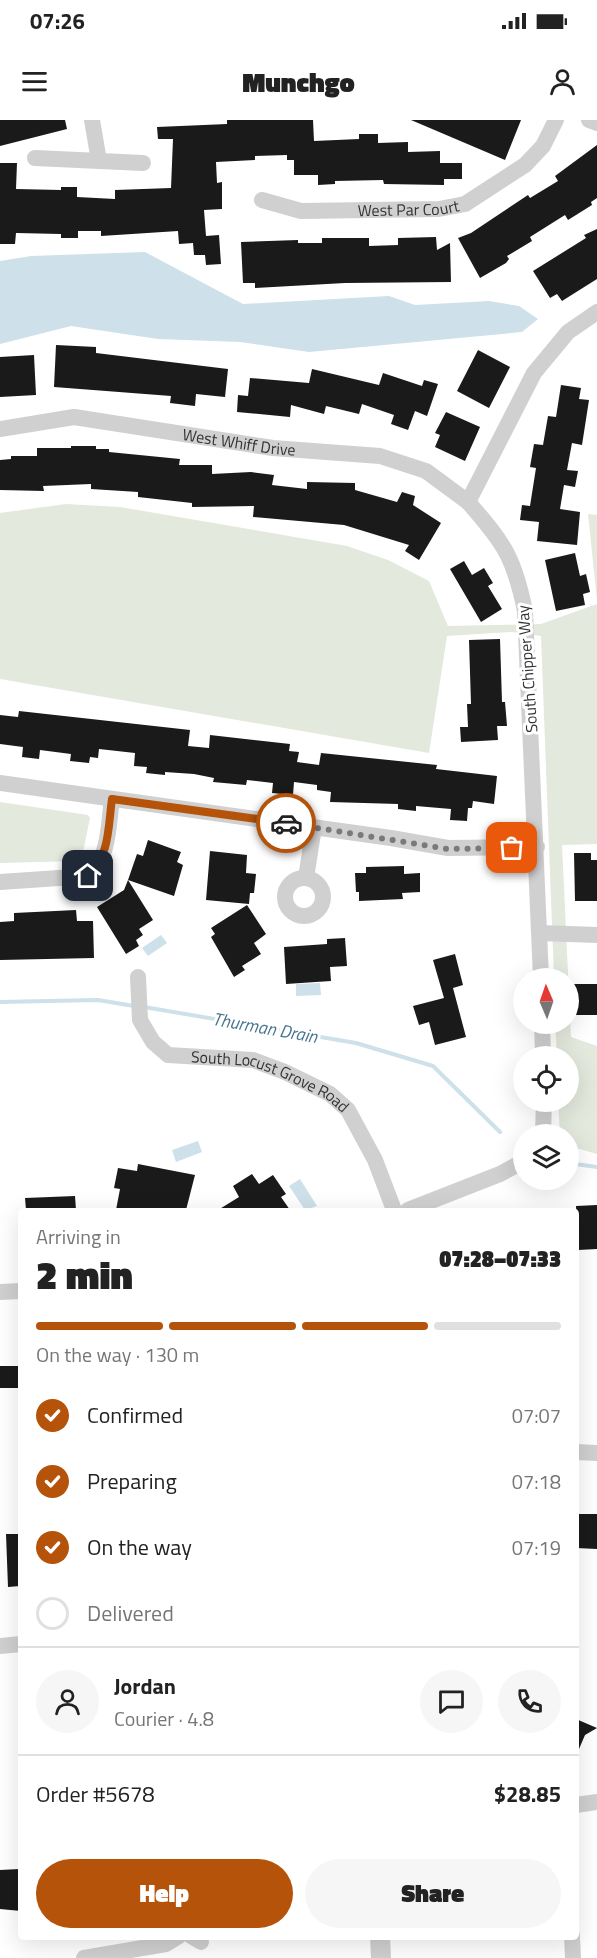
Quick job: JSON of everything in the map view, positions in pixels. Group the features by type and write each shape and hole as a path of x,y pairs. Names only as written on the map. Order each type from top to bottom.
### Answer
{"street":[{"path":"92,120 99,161"},
{"name":"West Par Court","path":"262,200 301,211 439,209 465,204 525,165 543,146 556,120"},
{"path":"589,120 597,123"},
{"path":"35,158 143,163"},
{"path":"468,502 534,373 568,332 597,312"},
{"name":"West Whiff Drive","path":"0,429 75,417 273,448 380,456 426,471 468,502"},
{"name":"South Chipper Way","path":"468,502 502,541 518,577 525,611 541,968"},
{"path":"0,783 314,827 448,849 537,846"},
{"path":"0,882 88,876 97,868 105,854 112,799"},
{"path":"306,878 314,827"},
{"path":"540,933 597,935"},
{"name":"South Locust Grove Road","path":"138,977 140,1020 153,1042 168,1055 253,1060 285,1072 330,1094 348,1110 375,1161 393,1208"},
{"path":"413,1208 513,1167"},
{"path":"0,1292 18,1291"},
{"path":"579,1452 597,1453"},
{"path":"0,1646 18,1644"},
{"path":"579,1805 597,1802"},
{"path":"84,1958 166,1944 172,1940"},
{"path":"380,1940 381,1958"},
{"path":"572,1940 573,1958"}],"shaded area":[{"path":"145,252 243,304 389,296 415,305 489,301 519,306 538,319 522,332 309,352 240,342 158,339 71,326 0,344 0,261 31,256"},
{"path":"66,504 120,507 347,546 388,560 429,581 448,626 541,624 597,604 597,844 562,845 568,968 554,968 541,636 512,632 447,636 429,753 0,679 0,513"},
{"path":"588,514 597,515 597,600"},
{"path":"0,802 88,815 90,818 82,857 76,861 0,863"},
{"path":"161,935 167,943 148,956 142,948"},
{"path":"320,983 321,995 296,996 296,984"},
{"path":"556,1034 571,1034 571,1037 597,1046 597,1154 579,1149 579,1124 559,1124 559,1112 579,1112 579,1046 556,1046"},
{"path":"198,1141 202,1152 176,1162 172,1150"},
{"path":"300,1179 317,1206 304,1208 289,1186"}],"building":[{"path":"0,120 65,120 67,129 0,146"},
{"path":"227,120 313,120 314,141 359,139 359,134 378,134 378,143 408,142 408,152 440,151 440,163 462,163 462,179 444,179 444,185 384,184 383,180 335,181 335,184 318,185 318,175 294,175 294,160 287,160 287,155 255,156 255,160 216,162 217,183 222,182 222,209 204,210 206,236 219,235 221,264 206,265 205,255 194,255 193,243 179,244 178,231 101,236 101,231 78,231 78,238 61,238 61,234 16,233 15,244 0,244 0,163 17,163 16,189 61,190 61,187 77,187 77,197 115,199 115,190 171,188 173,139 158,139 157,127 227,124"},
{"path":"411,120 521,120 505,160"},
{"path":"597,145 597,198 591,202 592,205 568,220 565,215 530,237 532,241 507,256 509,259 506,263 480,278 458,238 471,233 528,195 530,198 558,181 555,176"},
{"path":"597,229 597,279 562,301 557,294 550,298 533,271 586,238 584,235"},
{"path":"436,237 437,250 450,243 451,282 345,283 255,288 255,283 243,283 241,242 298,240 298,243 322,243 322,238 369,238 369,246 398,245 398,238"},
{"path":"56,345 96,347 96,353 228,369 225,397 196,394 195,406 170,403 171,396 54,387"},
{"path":"478,350 510,367 489,408 457,391"},
{"path":"34,355 36,395 0,397 0,357"},
{"path":"312,369 379,385 383,373 422,386 424,380 438,384 427,416 415,411 408,430 391,424 394,415 362,404 359,414 326,406 324,414 291,405 290,417 237,412 238,395 248,396 250,378 309,383"},
{"path":"561,385 581,388 579,399 589,400 582,445 572,443 567,470 578,471 575,487 564,485 560,509 580,512 577,545 537,541 539,522 520,520 522,505 530,506 536,468 530,467 534,444 543,445 548,416 556,417"},
{"path":"446,412 480,427 465,461 435,447 440,435 435,433"},
{"path":"71,446 96,446 96,449 109,449 109,452 180,459 179,465 212,465 212,474 251,472 274,475 272,485 307,489 307,482 355,483 355,490 397,502 402,492 415,496 413,505 441,523 419,560 405,551 409,545 344,525 253,517 254,506 192,507 192,503 138,497 138,492 91,489 91,484 43,486 44,491 0,490 0,460 11,459 11,456 37,456 37,448 71,448"},
{"path":"575,553 580,576 586,574 590,592 583,594 585,605 556,611 545,560"},
{"path":"464,561 472,575 484,568 493,583 488,586 502,609 481,622 450,569"},
{"path":"500,639 502,702 505,702 507,726 497,726 498,740 461,742 460,727 468,727 467,704 471,704 469,640"},
{"path":"19,711 190,730 188,746 209,748 210,735 290,744 289,751 299,752 297,762 319,765 321,753 437,765 436,769 497,776 494,804 473,801 472,808 468,808 467,821 450,820 451,809 416,806 416,811 398,809 398,804 330,802 331,792 317,790 317,785 294,782 293,795 272,793 273,783 247,780 246,785 213,782 214,778 194,774 146,773 147,767 134,766 135,753 99,749 98,758 90,757 89,763 70,761 71,754 40,750 39,759 22,757 23,747 0,744 0,715 18,717"},
{"path":"148,840 181,852 177,862 183,865 174,896 128,880 137,854 143,856"},
{"path":"210,851 247,855 246,873 256,874 254,893 250,893 249,904 206,900"},
{"path":"574,853 591,853 591,860 597,860 597,901 575,901"},
{"path":"404,866 404,874 420,873 420,892 402,893 403,899 359,901 355,873 366,873 366,867"},
{"path":"128,880 153,920 139,929 143,935 136,940 139,946 126,954 97,907 124,890"},
{"path":"247,905 266,934 254,943 261,954 242,966 245,970 234,977 211,937 215,934 211,928"},
{"path":"76,910 77,921 93,921 94,958 0,960 0,922 14,921 14,913"},
{"path":"345,938 347,966 330,967 331,981 286,984 284,947 327,944 327,939"},
{"path":"455,954 463,985 453,988 466,1037 435,1045 429,1022 419,1025 413,1006 444,998 433,960"},
{"path":"579,984 597,984 597,1015 579,1015"},
{"path":"138,1164 195,1175 187,1208 116,1208 120,1189 114,1188 118,1168 137,1171"},
{"path":"252,1174 259,1184 273,1175 286,1194 281,1197 289,1208 221,1208 239,1197 233,1186"},
{"path":"75,1196 76,1208 26,1208 25,1198"},
{"path":"597,1205 597,1249 579,1250 579,1208 576,1206"},
{"path":"0,1366 18,1366 18,1388 0,1388"},
{"path":"579,1514 597,1514 597,1549 579,1548"},
{"path":"6,1534 18,1534 18,1586 8,1587"},
{"path":"579,1720 597,1728 585,1735 579,1749"},
{"path":"18,1869 18,1911 0,1909 0,1870"}],"waterway":[{"name":"Thurman Drain","path":"0,1002 98,1000 134,1006"},
{"name":"Thurman Drain","path":"144,1007 356,1043 433,1066 500,1132"},
{"name":"Thurman Drain","path":"579,1165 597,1167"}],"way so far":[{"path":"286,823 391,838 448,849 512,848"}],"route":[{"path":"88,876 97,868 105,854 112,799 286,823"}]}
